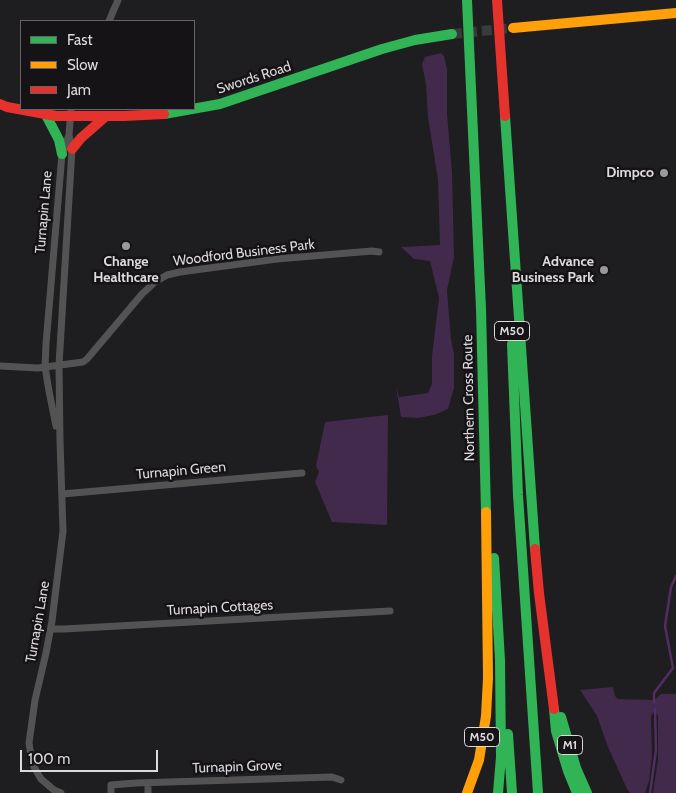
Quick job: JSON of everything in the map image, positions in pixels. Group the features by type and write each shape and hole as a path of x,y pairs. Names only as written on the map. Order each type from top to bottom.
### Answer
{"main road":[{"name":"Northern Cross Route","path":"467,0 481,310 488,678 486,716 478,760 467,793"},
{"name":"M50","path":"497,0 530,488 539,593 556,731 577,793"},
{"path":"513,28 676,13"},
{"name":"Swords Road","path":"195,108 220,104 415,40 452,34"},
{"name":"M50","path":"500,44 518,495 538,793"},
{"name":"Swords Road","path":"0,104 20,110"},
{"name":"Swords Road","path":"22,110 46,115 71,112 105,116 156,115 185,110"},
{"path":"46,115 59,140 62,154"},
{"path":"72,149 105,116"},
{"name":"M50","path":"481,310 500,660 510,754 512,793"},
{"path":"498,793 501,757 500,660"},
{"name":"M1","path":"553,696 576,768 587,793"}],"street":[{"path":"109,20 118,0"},
{"name":"Turnapin Lane","path":"60,442 45,367 62,154 69,135 71,112"},
{"name":"Turnapin Lane","path":"61,793 54,790 41,779 34,767 29,743 35,700 51,629 64,531 59,365 72,149 69,135"},
{"name":"Woodford Business Park","path":"0,366 38,368 83,362 142,294 155,282 167,275 276,259 379,252"},
{"name":"Turnapin Green","path":"62,494 302,473"},
{"name":"Turnapin Cottages","path":"51,629 390,611"},
{"name":"Turnapin Grove","path":"111,793 111,785 332,777 342,780"},
{"path":"148,783 148,793"}],"shaded area":[{"path":"441,53 444,56 447,69 447,114 452,172 454,257 447,290 454,354 454,388 448,409 434,415 418,418 401,417 396,386 399,397 428,393 432,384 432,356 439,298 430,261 414,259 401,247 440,245 438,180 422,64 425,57"},
{"path":"388,415 387,525 332,522 315,482 319,472 316,466 325,422"},
{"path":"613,687 615,696 618,699 654,700 661,694 676,694 676,793 653,793 658,759 658,716 655,711 651,716 652,757 649,781 645,793 630,793 627,789 608,747 597,716 580,690"}],"waterway":[{"path":"654,703 654,693 673,668 665,626 671,587 676,576"},
{"path":"650,793 656,750 655,709"}],"tunnel":[{"path":"452,34 513,28"}],"traffic: fast":[{"path":"467,0 481,309 486,512"},
{"path":"195,108 220,104 382,49 415,40 452,34"},
{"path":"164,114 186,110"},
{"path":"46,115 59,140 62,154"},
{"path":"505,116 535,549"},
{"path":"512,344 518,495 538,793"},
{"path":"494,558 500,660 501,757 498,793"},
{"path":"554,709 556,731 577,793"},
{"path":"561,717 576,768 587,793"},
{"path":"508,734 512,793"}],"traffic: slow":[{"path":"513,28 676,13"},
{"path":"467,793 479,760 486,716 488,678 486,512"}],"traffic: jam":[{"path":"497,0 505,116"},
{"path":"0,104 20,109"},
{"path":"23,110 56,116 164,114"},
{"path":"72,149 81,138 105,117"},
{"path":"535,549 554,709"}],"place":[{"name":"Dimpco","path":"664,173"},
{"name":"Change Healthcare","path":"126,246"},
{"name":"Advance Business Park","path":"604,270"}]}
